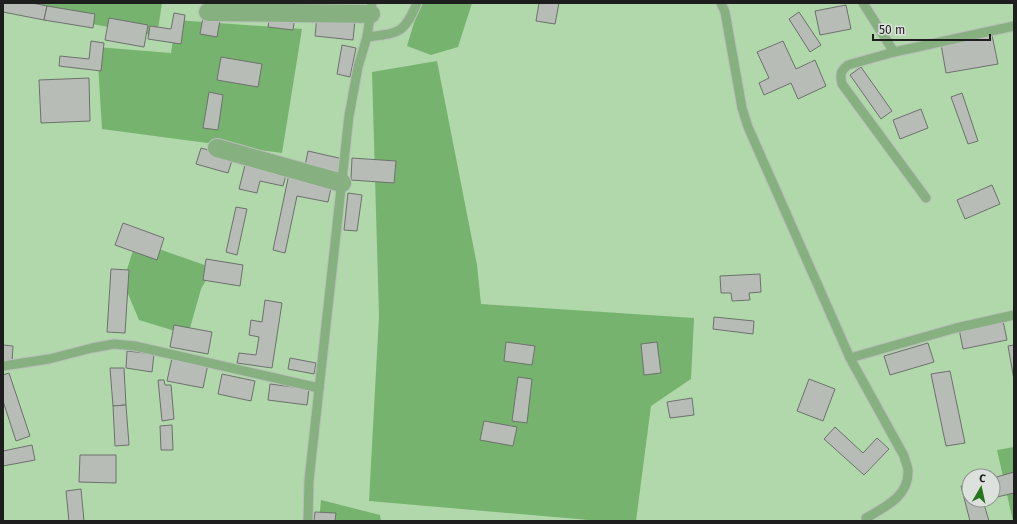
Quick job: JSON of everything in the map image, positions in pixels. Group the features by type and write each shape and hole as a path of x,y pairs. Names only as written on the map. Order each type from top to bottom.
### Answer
{"street":[{"path":"208,12 372,9"},
{"path":"217,148 342,182"}],"lane":[{"path":"367,37 389,34 401,30 409,21 417,3"},
{"path":"721,3 725,12 742,108 748,127 850,358 899,444 904,456 908,471 906,486 899,498 866,518"},
{"path":"863,3 894,52"},
{"path":"308,521 309,480 349,116 358,67 367,37 372,9"},
{"path":"926,198 842,84 840,76 842,70 848,65 894,52 1014,26"},
{"path":"850,358 956,328 1014,315"},
{"path":"3,366 49,359 114,344 135,346 320,388"}],"green space":[{"path":"3,3 1014,3 1014,521 3,521"},
{"path":"3,3 162,3 157,36 17,10"},
{"path":"420,3 472,3 458,47 431,55 407,46"},
{"path":"176,20 302,29 282,153 102,129 97,47 171,53"},
{"path":"437,61 477,265 481,304 694,318 691,379 651,406 636,521 601,521 369,501 379,316 372,72"},
{"path":"136,241 213,268 201,289 188,335 139,320 123,282"},
{"path":"1014,447 1014,521 1013,521 997,450"},
{"path":"321,500 380,515 381,521 319,521"}],"building":[{"path":"3,3 32,3 47,6 44,20 3,12"},
{"path":"539,3 559,3 555,24 536,21"},
{"path":"846,5 851,29 820,35 815,11"},
{"path":"47,6 95,14 93,28 44,20"},
{"path":"799,12 821,45 810,52 789,19"},
{"path":"174,13 185,15 181,44 148,39 150,26 171,29"},
{"path":"270,14 295,17 293,30 268,27"},
{"path":"317,16 355,20 353,40 315,36"},
{"path":"203,17 220,20 217,37 200,34"},
{"path":"109,18 148,25 144,47 105,40"},
{"path":"992,35 998,64 946,73 941,44"},
{"path":"91,41 104,43 101,71 59,66 60,56 89,59"},
{"path":"783,41 796,69 815,60 826,86 798,99 791,83 764,95 759,83 769,78 757,52"},
{"path":"342,45 356,48 350,77 337,74"},
{"path":"221,57 262,64 258,87 217,80"},
{"path":"861,67 892,111 881,119 850,75"},
{"path":"89,78 90,121 41,123 39,80"},
{"path":"209,92 223,95 218,130 203,128"},
{"path":"962,93 978,141 968,144 951,97"},
{"path":"921,109 928,128 900,139 893,120"},
{"path":"201,148 233,157 228,173 196,164"},
{"path":"308,151 343,159 339,174 305,166"},
{"path":"352,158 396,161 394,183 351,180"},
{"path":"246,161 287,171 283,186 260,181 257,193 239,189"},
{"path":"289,174 332,183 328,202 297,196 285,253 273,250"},
{"path":"992,185 1000,204 965,219 957,200"},
{"path":"348,193 362,195 357,231 344,230"},
{"path":"236,207 247,209 237,255 226,252"},
{"path":"123,223 164,238 157,260 115,245"},
{"path":"206,259 243,265 240,286 203,280"},
{"path":"111,269 129,270 125,333 107,332"},
{"path":"760,274 761,292 749,293 750,300 732,301 731,293 721,293 720,276"},
{"path":"265,300 282,303 272,368 237,363 239,353 256,355 259,337 249,335 251,320 262,322"},
{"path":"714,317 754,321 753,334 713,329"},
{"path":"1003,321 1007,340 963,349 959,329"},
{"path":"174,325 212,332 208,354 170,347"},
{"path":"506,342 535,346 532,365 504,361"},
{"path":"657,342 661,373 644,375 641,344"},
{"path":"928,343 934,362 890,375 884,356"},
{"path":"3,345 13,346 12,361 3,361"},
{"path":"1014,345 1014,380 1008,346"},
{"path":"127,351 154,354 152,372 126,368"},
{"path":"172,358 208,364 203,388 167,381"},
{"path":"290,358 316,363 314,374 288,369"},
{"path":"110,368 124,368 126,405 113,406"},
{"path":"950,371 965,443 946,446 931,374"},
{"path":"9,373 30,436 16,441 3,401 3,375"},
{"path":"222,374 255,381 251,401 218,394"},
{"path":"518,377 532,379 527,423 512,421"},
{"path":"809,379 835,389 823,421 797,411"},
{"path":"158,380 164,380 165,385 171,385 174,419 162,421"},
{"path":"270,384 309,389 307,405 268,400"},
{"path":"692,398 694,415 670,418 667,402"},
{"path":"126,405 129,445 115,446 113,406"},
{"path":"484,421 517,427 513,446 480,440"},
{"path":"172,425 173,450 161,450 160,426"},
{"path":"835,427 863,453 877,438 889,449 864,475 824,439"},
{"path":"32,445 35,460 3,466 3,451"},
{"path":"80,455 116,455 116,483 79,482"},
{"path":"1014,472 1014,493 1001,496 1001,476"},
{"path":"81,489 84,521 69,521 66,491"},
{"path":"967,508 985,508 989,521 970,521"},
{"path":"315,512 336,513 335,521 314,521"}]}
